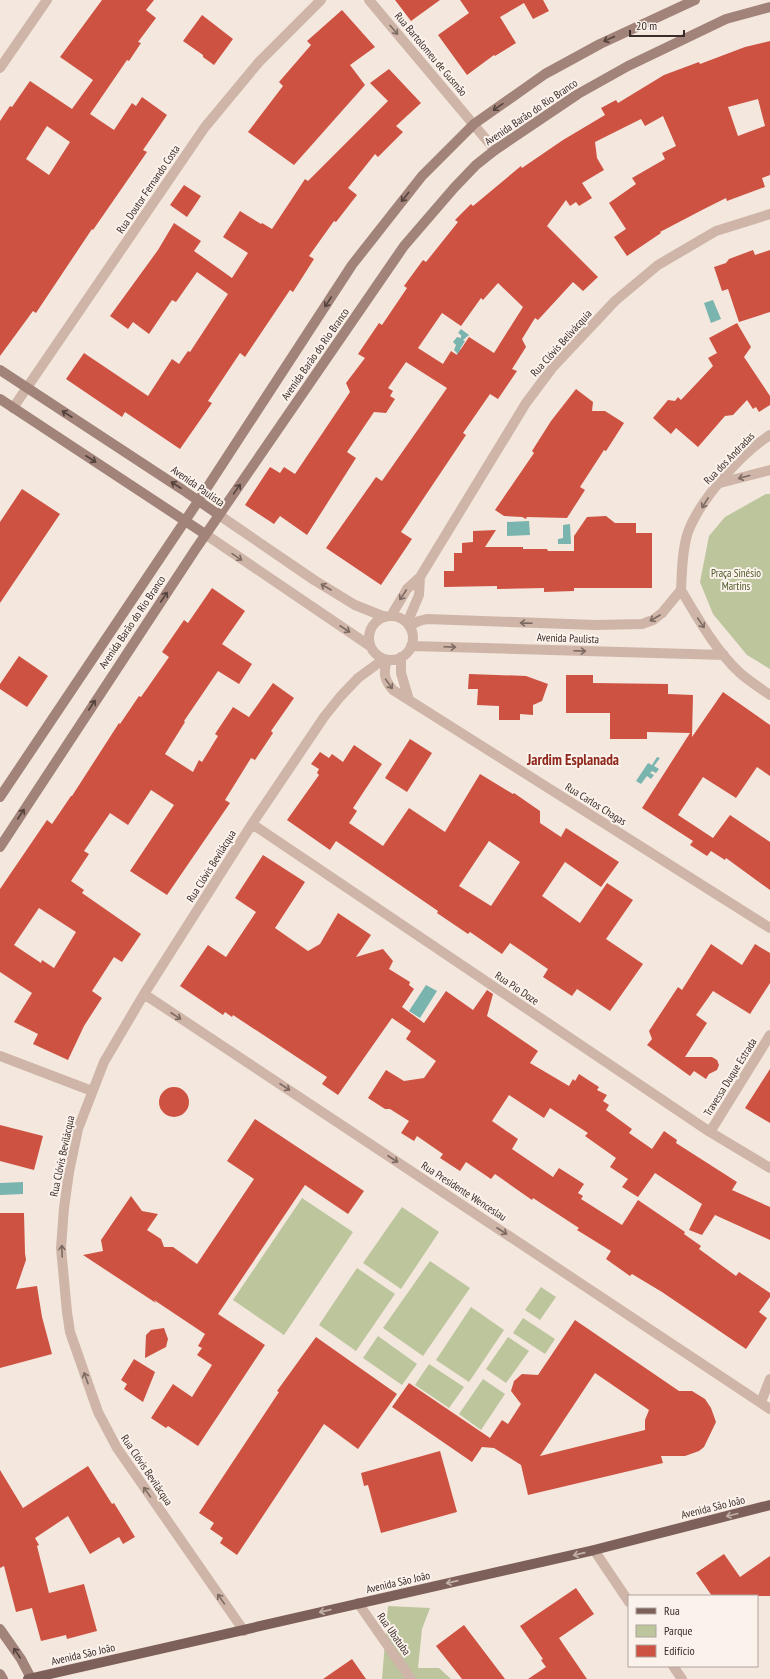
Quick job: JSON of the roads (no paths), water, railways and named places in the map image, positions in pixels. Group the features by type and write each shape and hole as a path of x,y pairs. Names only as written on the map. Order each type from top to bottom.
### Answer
{"main road":[{"name":"Avenida Barão do Rio Branco","path":"0,797 198,500 352,265 422,176 474,124 545,74 600,44 695,0"},
{"name":"Avenida Barão do Rio Branco","path":"0,847 98,695 205,534 404,246 454,188 476,165 495,150 578,94 628,66 726,19 770,7"},
{"name":"Avenida Paulista","path":"0,370 219,515"},
{"path":"0,399 205,534"},
{"name":"Avenida São João","path":"30,1679 594,1550 770,1505"},
{"path":"0,1629 21,1659 30,1679"},
{"path":"64,1679 72,1669"},
{"path":"0,1674 3,1679"}],"street":[{"path":"0,68 47,0"},
{"name":"Rua Doutor Fernando Costa","path":"13,408 205,127 259,62 321,0"},
{"name":"Rua Bartolomeu de Gusmão","path":"369,0 495,150"},
{"name":"Rua Clóvis Belivácquia","path":"388,617 407,589 420,577 526,403 553,367 615,301 658,265 716,231 770,214"},
{"name":"Rua dos Andradas","path":"681,590 685,546 689,532 706,500 742,459 762,440 770,435"},
{"path":"719,484 770,470"},
{"name":"Avenida Paulista","path":"219,515 314,580 355,605 388,617"},
{"path":"205,534 370,646 378,656 394,660 407,653 411,646 412,639 408,625 397,617 388,617 379,620 371,628 369,640 370,646"},
{"name":"Rua Clóvis Belivácquia","path":"408,625 419,595 420,577"},
{"path":"681,590 701,623 724,655 740,672 770,695"},
{"name":"Avenida Paulista","path":"408,625 427,619 596,625 642,624 653,620 662,614 681,590"},
{"name":"Avenida Paulista","path":"411,646 724,655"},
{"path":"401,657 401,674 409,700"},
{"name":"Rua Carlos Chagas","path":"386,659 384,675 388,685 409,700 770,928"},
{"name":"Rua Clóvis Bevilácqua","path":"244,1631 117,1448 98,1412 70,1332 64,1286 61,1248 64,1208 69,1172 78,1129 104,1062 144,994 252,824 324,717 358,678 386,659"},
{"name":"Rua Pio Doze","path":"252,824 710,1132 770,1168"},
{"name":"Rua Presidente Wenceslau","path":"144,994 770,1409"},
{"name":"Travessa Duque Estrada","path":"710,1132 770,1035"},
{"path":"0,1056 92,1091"},
{"path":"761,1402 770,1379"},
{"path":"594,1550 628,1601"},
{"name":"Rua Ubatuba","path":"358,1603 411,1679"},
{"path":"674,1667 682,1679"}],"water":[{"path":"713,300 721,319 711,323 704,303"},
{"path":"461,329 469,335 463,340 465,341 460,349 462,350 456,358 457,353 454,350 456,345 453,342 457,337 461,338 461,335 458,333"},
{"path":"529,521 530,535 507,536 507,522"},
{"path":"570,524 571,544 558,544 558,539 563,538 563,525"},
{"path":"657,757 660,758 654,766 659,769 656,773 652,771 650,773 654,775 651,779 647,776 641,784 636,781 648,763 652,765"},
{"path":"426,985 437,991 420,1018 409,1011"},
{"path":"23,1182 23,1194 0,1195 0,1183"}],"district":[{"name":"Jardim Esplanada","path":"573,759"}],"park label":[{"name":"Praça Sinésio Martins","path":"736,579"}]}
